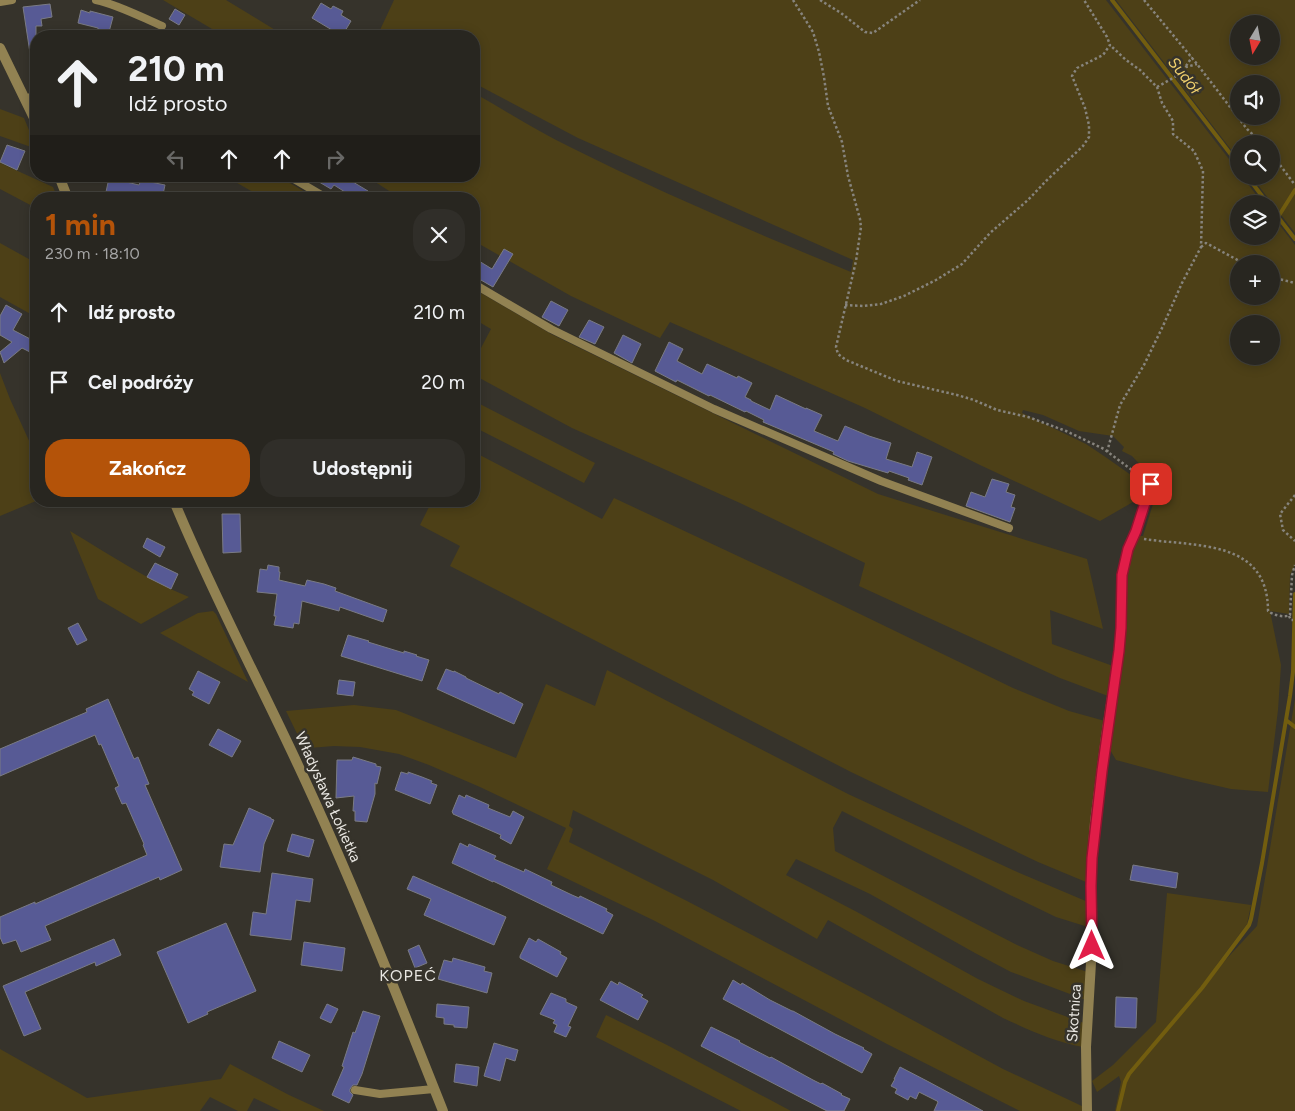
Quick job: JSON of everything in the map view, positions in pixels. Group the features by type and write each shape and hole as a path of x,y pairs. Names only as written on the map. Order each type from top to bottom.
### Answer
{"street":[{"path":"0,48 30,109"},
{"name":"Władysława Łokietka","path":"177,507 216,597 342,860 403,1009 442,1111"},
{"name":"Skotnica","path":"1086,1111 1086,1047 1092,946 1091,886 1095,822 1119,651 1122,575 1128,549 1135,534"}],"lane":[{"path":"0,2 12,0"},
{"path":"96,0 126,10 162,26"},
{"path":"25,99 30,97"},
{"path":"299,182 316,192"},
{"path":"480,288 550,329 714,410 881,481 1009,528"},
{"path":"1135,534 1151,484"},
{"path":"355,1090 380,1094 434,1089"}],"path":[{"path":"793,0 813,32 820,52 828,106 842,142 848,176 860,219 861,235 836,347 838,354 846,360 898,382 942,390 974,400 997,410 1028,417 1066,431 1107,452 1151,484"},
{"path":"820,0 841,12 865,32 873,33 920,0"},
{"path":"1084,0 1110,45 1157,87 1162,103 1173,121 1173,134 1194,151 1204,171 1201,246 1144,365 1120,405 1107,452"},
{"path":"1144,0 1253,135"},
{"path":"845,305 864,306 881,304 904,296 936,280 962,264 990,233 1028,200 1046,180 1083,146 1089,137 1089,125 1085,108 1072,76 1077,68 1103,55 1110,45"},
{"path":"1157,87 1180,74 1192,57"},
{"path":"1186,66 1197,64"},
{"path":"1280,165 1295,185"},
{"path":"1201,246 1206,243 1230,256"},
{"path":"1280,279 1295,283"},
{"path":"1295,495 1280,514 1283,530 1295,541"},
{"path":"1135,534 1156,541 1208,546 1237,556 1252,566 1260,576 1267,594 1268,612 1289,616 1291,620 1294,620"},
{"path":"1289,616 1292,575 1295,565"}],"shaded area":[{"path":"163,0 226,0 275,30 214,30"},
{"path":"394,0 1106,0 1230,160 1230,185 1249,185 1256,195 1230,195 1230,245 1280,245 1280,226 1295,245 1295,565 1290,575 1289,614 1270,611 1281,665 1278,710 1268,792 1231,789 1116,760 1109,748 1121,673 1128,568 1132,552 1140,536 1143,536 1159,485 1132,456 1122,451 1124,447 1113,436 1079,431 1043,415 1023,410 1022,413 1086,444 1131,475 1140,489 1140,498 1100,521 980,465 865,408 670,322 660,338 571,296 480,244 480,192 390,192 375,182 480,182 480,96 558,141 709,212 851,272 853,260 578,138 480,86 480,30 380,30"},
{"path":"1116,0 1295,0 1295,233 1280,214 1280,195 1266,195 1258,185 1280,185 1280,135 1230,135 1230,148"},
{"path":"0,109 24,118 30,132 30,147 0,136"},
{"path":"0,163 30,177 30,182 42,182 53,187 55,192 30,192 30,205 0,189"},
{"path":"235,182 288,182 305,192 253,192"},
{"path":"0,243 30,260 30,314 0,297"},
{"path":"480,293 551,334 878,494 1087,559 1103,629 1050,610 1052,644 1113,666 1108,696 1060,678 859,586 865,563 740,503 572,428 480,378 480,348 491,329 480,323"},
{"path":"0,373 30,443 30,504 0,516"},
{"path":"480,404 595,463 584,483 480,430"},
{"path":"480,455 602,519 614,498 1013,688 1069,711 1105,721 1087,856 1086,882 1038,862 851,772 450,566 460,546 420,525 429,507 480,507"},
{"path":"70,531 143,575 189,597 141,624 98,599"},
{"path":"213,611 248,682 160,633 198,613"},
{"path":"607,670 848,794 1015,871 1088,902 1088,927 1056,917 842,811 833,828 835,851 1017,945 1053,961 1088,972 1086,1000 1011,972 870,894 796,859 786,875 978,979 1024,1001 1084,1023 1083,1047 1052,1039 1003,1018 828,920 817,939 713,880 573,810 569,826 573,829 569,842 687,901 1003,1069 1084,1107 1083,1111 1020,1111 887,1044 653,920 547,869 566,828 480,787 399,754 360,747 334,746 309,748 303,746 286,711 354,705 396,710 516,758 546,684 595,706"},
{"path":"1295,699 1295,1111 1115,1111 1121,1082 1119,1076 1097,1092 1092,1081 1113,1065 1156,1022 1167,893 1251,905 1247,924 1216,966 1218,968 1257,926"},
{"path":"606,1015 791,1111 741,1111 596,1037"},
{"path":"0,1049 87,1098 221,1079 230,1064 324,1111 281,1111 254,1098 247,1111 238,1111 210,1097 200,1111 0,1111"}],"building":[{"path":"321,3 331,9 333,6 343,11 341,15 351,21 346,30 332,30 312,18"},
{"path":"50,4 52,17 41,19 42,26 36,26 36,30 30,30 30,53 23,7"},
{"path":"175,9 185,15 179,25 169,19"},
{"path":"81,10 113,17 110,30 102,30 78,23"},
{"path":"7,145 25,151 17,170 0,162"},
{"path":"108,182 126,182 139,185 140,182 151,182 165,185 164,192 106,192"},
{"path":"319,182 353,182 368,191 345,192 334,185 331,189"},
{"path":"504,249 513,254 493,287 480,279 480,262 492,269"},
{"path":"551,301 568,310 559,326 542,317"},
{"path":"6,305 22,314 13,330 30,339 30,352 22,348 4,363 0,352 12,342 0,335 0,316"},
{"path":"589,320 604,327 595,344 579,337"},
{"path":"623,335 641,344 632,363 614,353"},
{"path":"669,342 683,349 677,361 702,374 707,364 752,383 745,397 751,401 770,410 776,395 822,415 814,431 838,441 845,426 891,443 886,459 912,467 917,452 932,457 922,485 889,471 888,473 848,461 833,454 834,452 763,422 764,420 746,411 677,380 676,382 655,371"},
{"path":"992,479 1009,484 1006,492 1015,495 1011,507 1015,508 1010,522 966,506 971,492 985,497"},
{"path":"222,514 240,514 241,552 223,553"},
{"path":"147,538 165,547 160,557 143,547"},
{"path":"155,563 178,574 171,589 147,577"},
{"path":"268,565 279,567 279,580 305,586 307,580 324,584 336,588 335,591 387,610 383,622 340,607 339,611 302,601 299,624 294,623 293,628 274,625 277,594 257,592 260,569 267,570"},
{"path":"78,623 87,640 77,645 68,628"},
{"path":"348,635 429,660 422,681 341,656"},
{"path":"446,669 523,704 514,724 437,689"},
{"path":"198,671 220,682 209,704 192,695 194,692 189,689"},
{"path":"339,680 355,682 353,696 337,694"},
{"path":"108,699 134,759 138,757 149,784 145,785 182,870 160,880 159,877 45,926 51,940 21,952 16,940 3,944 0,937 0,917 35,902 35,904 147,855 126,803 122,804 115,788 119,786 101,744 99,745 95,735 0,776 0,749 87,712 86,709"},
{"path":"218,729 241,741 232,757 209,745"},
{"path":"353,757 381,767 377,784 375,783 375,794 367,822 355,821 355,811 353,811 354,796 336,798 337,760 352,760"},
{"path":"401,772 408,774 408,772 422,777 437,785 430,804 395,790"},
{"path":"459,795 465,798 466,795 489,805 488,808 510,817 513,811 524,817 511,844 500,838 501,835 453,814 452,812"},
{"path":"249,808 274,820 264,844 260,872 220,867 224,844 233,845"},
{"path":"292,834 314,840 309,857 287,851"},
{"path":"460,843 468,847 469,844 496,856 494,859 524,872 525,869 552,882 551,885 607,909 606,911 613,915 603,934 452,863"},
{"path":"1133,865 1178,873 1176,888 1130,880"},
{"path":"272,873 313,879 310,902 296,900 291,940 250,935 253,912 266,914"},
{"path":"413,876 506,917 494,945 424,915 431,899 407,889"},
{"path":"226,923 256,991 207,1012 208,1014 188,1023 157,952"},
{"path":"529,938 536,942 538,939 561,952 560,954 567,958 557,977 520,958"},
{"path":"114,939 121,955 96,966 95,962 25,992 41,1029 24,1036 3,986"},
{"path":"304,942 345,948 342,971 301,965"},
{"path":"419,945 427,963 415,968 408,950"},
{"path":"453,958 485,967 484,971 492,973 487,993 438,979 444,960 452,962"},
{"path":"733,980 864,1048 872,1054 862,1073 723,999"},
{"path":"611,981 618,985 619,982 643,995 641,997 648,1001 638,1020 600,1000"},
{"path":"551,993 566,999 566,1002 577,1007 568,1026 571,1027 566,1037 554,1032 557,1025 553,1023 555,1020 540,1014"},
{"path":"1116,997 1137,998 1136,1028 1115,1027"},
{"path":"327,1004 338,1009 331,1023 320,1018"},
{"path":"437,1004 469,1007 467,1028 444,1024 444,1018 436,1017"},
{"path":"363,1011 380,1016 362,1074 357,1085 353,1085 350,1089 353,1095 349,1103 332,1095 344,1067 342,1066 353,1032 355,1033"},
{"path":"711,1027 850,1099 844,1111 827,1111 701,1046"},
{"path":"279,1041 310,1055 302,1072 272,1058"},
{"path":"494,1043 518,1050 515,1061 506,1058 500,1081 484,1076"},
{"path":"456,1064 479,1067 477,1086 454,1082"},
{"path":"900,1067 983,1111 934,1111 938,1102 919,1092 916,1099 910,1096 908,1100 895,1093 897,1089 891,1086"}],"waterway":[{"name":"Sudół","path":"1112,0 1230,153"},
{"name":"Sudół","path":"1254,185 1261,195"},
{"path":"1280,214 1295,190"},
{"name":"Sudół","path":"1280,220 1295,239"},
{"path":"1118,1111 1125,1082 1129,1074 1202,988 1249,925 1262,863 1290,696 1293,672 1295,594"},
{"path":"1286,720 1295,727"}],"district":[{"name":"KOPEĆ","path":"408,975"}],"route":[{"path":"1092,946 1092,858 1106,737 1119,651 1122,575 1124,561 1151,484"}]}
